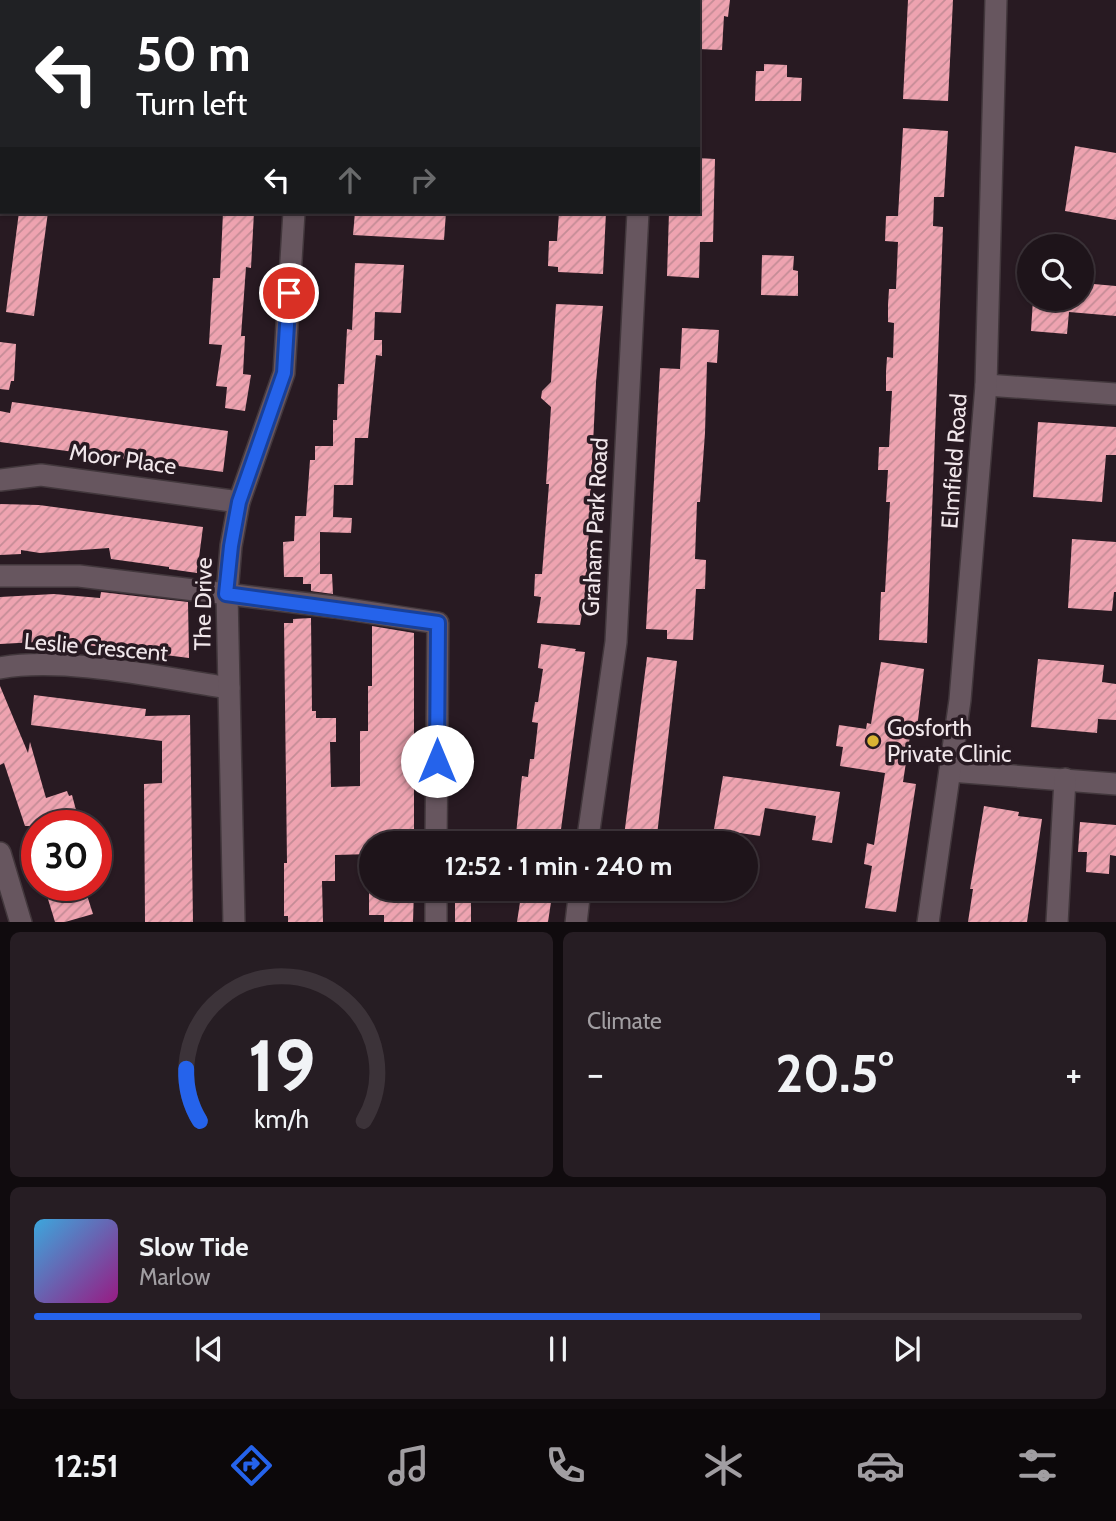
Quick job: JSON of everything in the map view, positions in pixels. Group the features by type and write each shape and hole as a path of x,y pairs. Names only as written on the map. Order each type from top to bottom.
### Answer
{"street":[{"name":"Elmfield Road","path":"928,922 967,630 986,385 996,0"},
{"name":"The Drive","path":"234,922 226,594 239,502 284,373 294,214"},
{"name":"Graham Park Road","path":"589,831 616,642 638,214"},
{"path":"986,385 1116,394"},
{"name":"Moor Place","path":"0,480 41,475 239,502"},
{"path":"0,576 79,576 438,623 436,831"},
{"name":"Leslie Crescent","path":"0,668 23,664 97,669 229,688"},
{"path":"950,771 1116,783"},
{"path":"1057,922 1065,779"},
{"path":"0,853 21,922"},
{"path":"436,901 436,922"},
{"path":"576,922 579,901"}],"building":[{"path":"702,0 730,0 728,17 724,16 722,50 700,49"},
{"path":"908,0 953,0 948,101 903,99"},
{"path":"764,64 787,65 787,77 802,78 801,101 755,101 756,71 764,71"},
{"path":"903,128 948,131 944,197 934,197 933,226 943,227 927,643 879,640 881,592 885,592 890,502 886,502 888,470 878,470 879,447 889,447 892,391 886,391 886,372 887,357 893,358 894,323 888,322 888,305 889,289 896,289 898,242 885,241 886,216 898,216"},
{"path":"1075,146 1116,153 1116,220 1065,211"},
{"path":"700,158 715,159 713,242 700,242 699,278 667,276 669,214 700,214"},
{"path":"19,214 48,214 34,316 6,312"},
{"path":"223,214 254,214 251,268 246,267 241,336 245,336 243,374 251,375 245,411 225,408 227,387 216,386 222,345 209,344 213,278 220,278"},
{"path":"355,214 446,214 444,240 353,235"},
{"path":"559,214 606,214 603,274 558,272 558,267 548,266 549,241 557,241"},
{"path":"762,255 794,256 793,270 798,271 798,296 761,295"},
{"path":"355,263 404,265 401,313 375,312 374,340 382,340 382,356 376,355 368,438 355,438 353,485 334,485 333,517 352,518 351,533 320,532 320,574 332,574 333,594 311,591 311,584 303,584 303,577 284,577 283,542 294,541 295,516 306,516 310,460 315,460 315,446 333,446 338,384 344,384 347,329 352,330"},
{"path":"1094,284 1116,286 1116,316 1069,312 1067,334 1031,331 1032,311 1094,311"},
{"path":"556,304 603,306 596,382 586,590 580,625 537,623 541,597 534,596 535,574 542,574 549,484 546,484 551,407 541,398 542,391 551,382"},
{"path":"682,328 719,330 717,363 707,362 705,433 700,502 697,502 695,559 706,560 705,589 696,589 693,640 667,639 667,630 646,629 660,368 680,369"},
{"path":"0,342 16,344 14,381 11,381 9,390 0,389"},
{"path":"12,402 228,431 223,472 0,442 0,411 10,413"},
{"path":"1038,422 1116,427 1116,455 1106,455 1102,502 1033,497"},
{"path":"0,504 39,505 203,527 197,573 111,559 109,548 40,553 21,550 21,554 0,555"},
{"path":"1072,539 1116,542 1116,592 1112,611 1068,608"},
{"path":"101,592 188,602 189,658 55,641 0,644 0,597 54,594 100,598"},
{"path":"311,618 312,711 316,711 316,718 336,718 336,742 330,742 331,787 360,786 360,731 368,731 368,686 372,686 372,626 414,633 414,831 359,831 359,854 335,855 335,881 322,881 323,922 288,922 288,916 284,916 284,863 287,863 284,623 293,623 293,619"},
{"path":"541,644 585,652 561,831 516,831 522,776 528,777 530,759 534,759 538,723 532,722 543,669 538,668"},
{"path":"647,657 677,661 657,831 625,831"},
{"path":"1038,659 1104,665 1102,682 1116,684 1116,720 1098,719 1097,733 1031,727"},
{"path":"881,662 924,669 916,737 910,736 903,782 916,784 896,912 865,908 872,866 864,864 867,843 874,845 885,773 840,766 843,747 836,746 839,725 866,729 867,723 871,724"},
{"path":"0,686 28,753 30,742 46,798 67,791 69,796 72,795 76,810 21,810 21,814 4,763 0,765"},
{"path":"34,695 146,709 145,716 190,715 193,922 145,922 144,784 162,783 162,741 31,725"},
{"path":"723,776 840,792 832,843 812,840 816,816 765,808 760,836 758,831 714,829"},
{"path":"984,806 1019,812 1018,816 1042,819 1027,922 968,922 973,889 970,889"},
{"path":"1080,822 1116,825 1116,856 1110,855 1109,874 1086,872 1087,852 1078,852"},
{"path":"49,901 89,901 93,914 55,922"},
{"path":"369,901 414,901 413,922 384,922 384,915 369,915"},
{"path":"455,901 471,901 471,922 455,922"},
{"path":"520,901 551,901 548,922 517,922"}],"place":[{"name":"Gosforth Private Clinic","path":"873,741"}],"route":[{"path":"289,293 284,373 239,502 226,594 438,623 437,761"}]}
